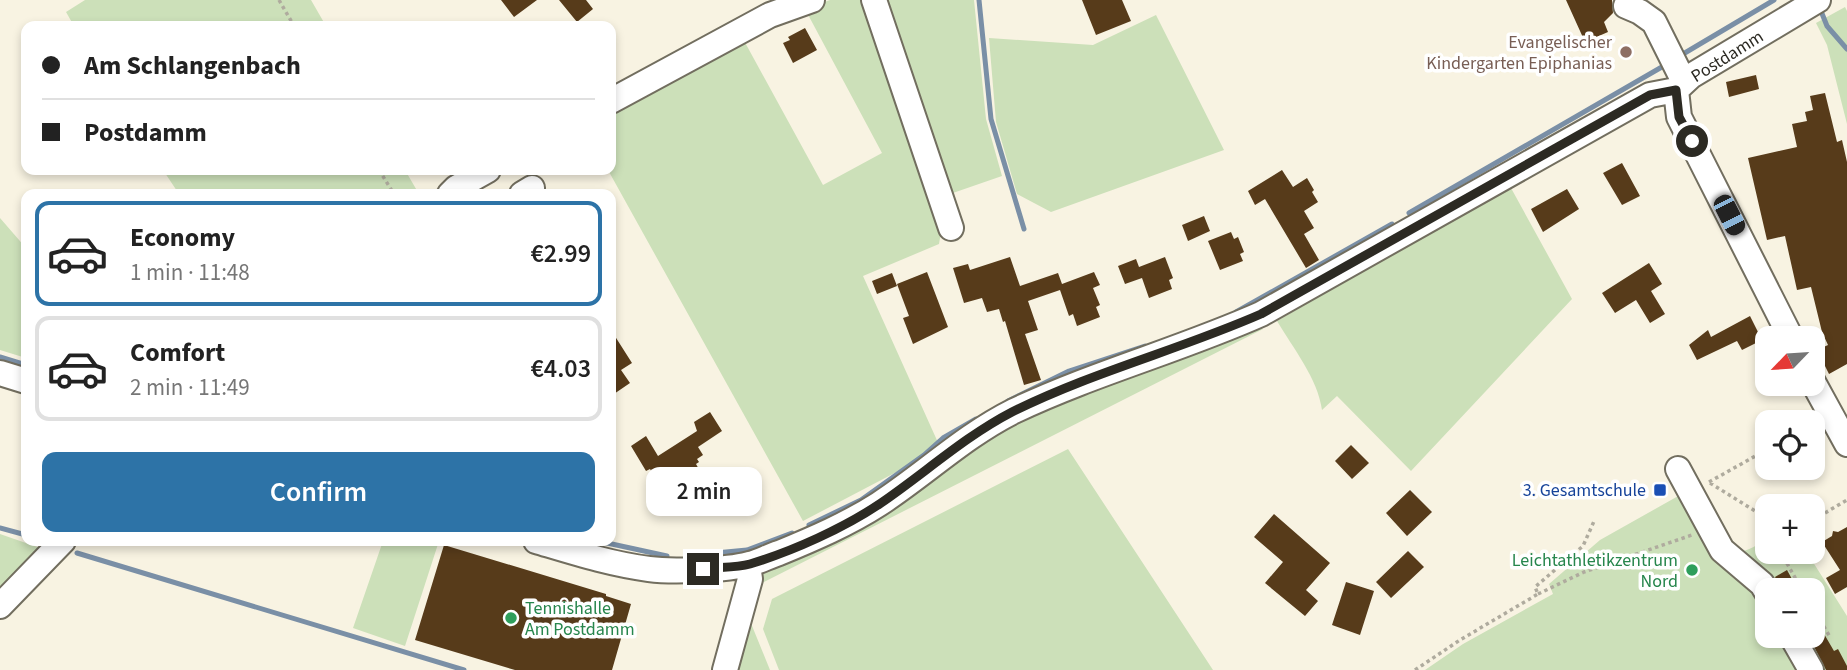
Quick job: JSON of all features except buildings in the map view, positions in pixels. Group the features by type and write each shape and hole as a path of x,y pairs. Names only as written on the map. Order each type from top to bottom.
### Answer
{"street":[{"path":"616,98 770,15 812,0"},
{"path":"874,0 951,228"},
{"name":"Postdamm","path":"552,546 602,561 651,570 680,571 748,565 804,543 881,503 958,444 1013,412 1090,378 1218,333 1261,314 1650,95 1677,73 1691,76 1818,0"},
{"path":"1626,6 1654,22 1677,73 1679,117 1785,326"},
{"path":"455,189 479,175"},
{"path":"0,373 21,379"},
{"path":"1821,396 1847,444"},
{"path":"1688,472 1710,528 1722,550 1755,578"},
{"path":"0,606 57,546"},
{"path":"725,670 750,579 748,565"},
{"path":"1798,648 1811,670"}],"path":[{"path":"279,0 291,21"},
{"path":"1709,482 1755,456"},
{"path":"1688,472 1755,511"},
{"path":"1825,513 1847,500"},
{"path":"1538,594 1535,587 1583,546 1595,519"},
{"path":"1415,670 1538,594 1584,572 1636,552 1710,528"},
{"path":"1825,630 1829,637"}],"green space":[{"path":"85,0 311,0 323,21 71,21 66,12"},
{"path":"830,0 867,0 942,226 939,244 863,276 940,447 803,521 611,175 616,175 616,105 742,37 823,185 882,153 805,9"},
{"path":"883,0 974,0 986,119 1002,176 950,194"},
{"path":"1845,7 1847,124 1827,45 1816,23"},
{"path":"1156,15 1224,150 1051,212 1017,194 996,122 989,38 1093,45"},
{"path":"166,175 408,175 416,189 176,189"},
{"path":"1511,188 1572,299 1411,471 1337,396 1322,410 1310,375 1277,321"},
{"path":"0,218 21,242 21,356 0,350"},
{"path":"1257,325 1263,329 758,585 762,568 888,511 1019,420"},
{"path":"1068,449 1213,670 779,670 763,629 772,599"},
{"name":"Leichtathletikzentrum Nord","path":"1696,486 1729,544 1736,550 1743,551 1755,545 1755,564 1814,564 1823,578 1755,578 1755,648 1825,648 1825,581 1847,616 1847,670 1425,670 1463,644 1553,594 1549,584 1600,540"},
{"path":"0,534 21,541 21,546 34,546 46,550 0,597"},
{"path":"381,546 437,546 405,646 353,628"},
{"path":"748,616 770,670 730,670"}],"waterway":[{"path":"979,0 991,119 1024,229"},
{"path":"1678,57 1774,0"},
{"path":"1819,6 1827,26 1847,49"},
{"path":"1409,213 1667,64"},
{"path":"1236,312 1392,224"},
{"path":"1008,401 1069,371 1145,346"},
{"path":"0,357 21,363"},
{"path":"809,525 861,500 924,455 943,438 976,419"},
{"path":"0,528 21,534"},
{"path":"705,554 747,550 792,533"},
{"path":"616,545 667,556"},
{"path":"77,553 464,670"}],"place":[{"name":"Evangelischer Kindergarten Epiphanias","path":"1626,52"},
{"name":"3. Gesamtschule","path":"1660,490"},
{"name":"Leichtathletikzentrum Nord","path":"1692,570"},
{"name":"Tennishalle Am Postdamm","path":"511,618"}],"route":[{"path":"703,569 748,565 852,520 881,503 958,444 1013,412 1090,378 1218,333 1261,314 1650,95 1676,90 1679,117 1692,141"}]}
